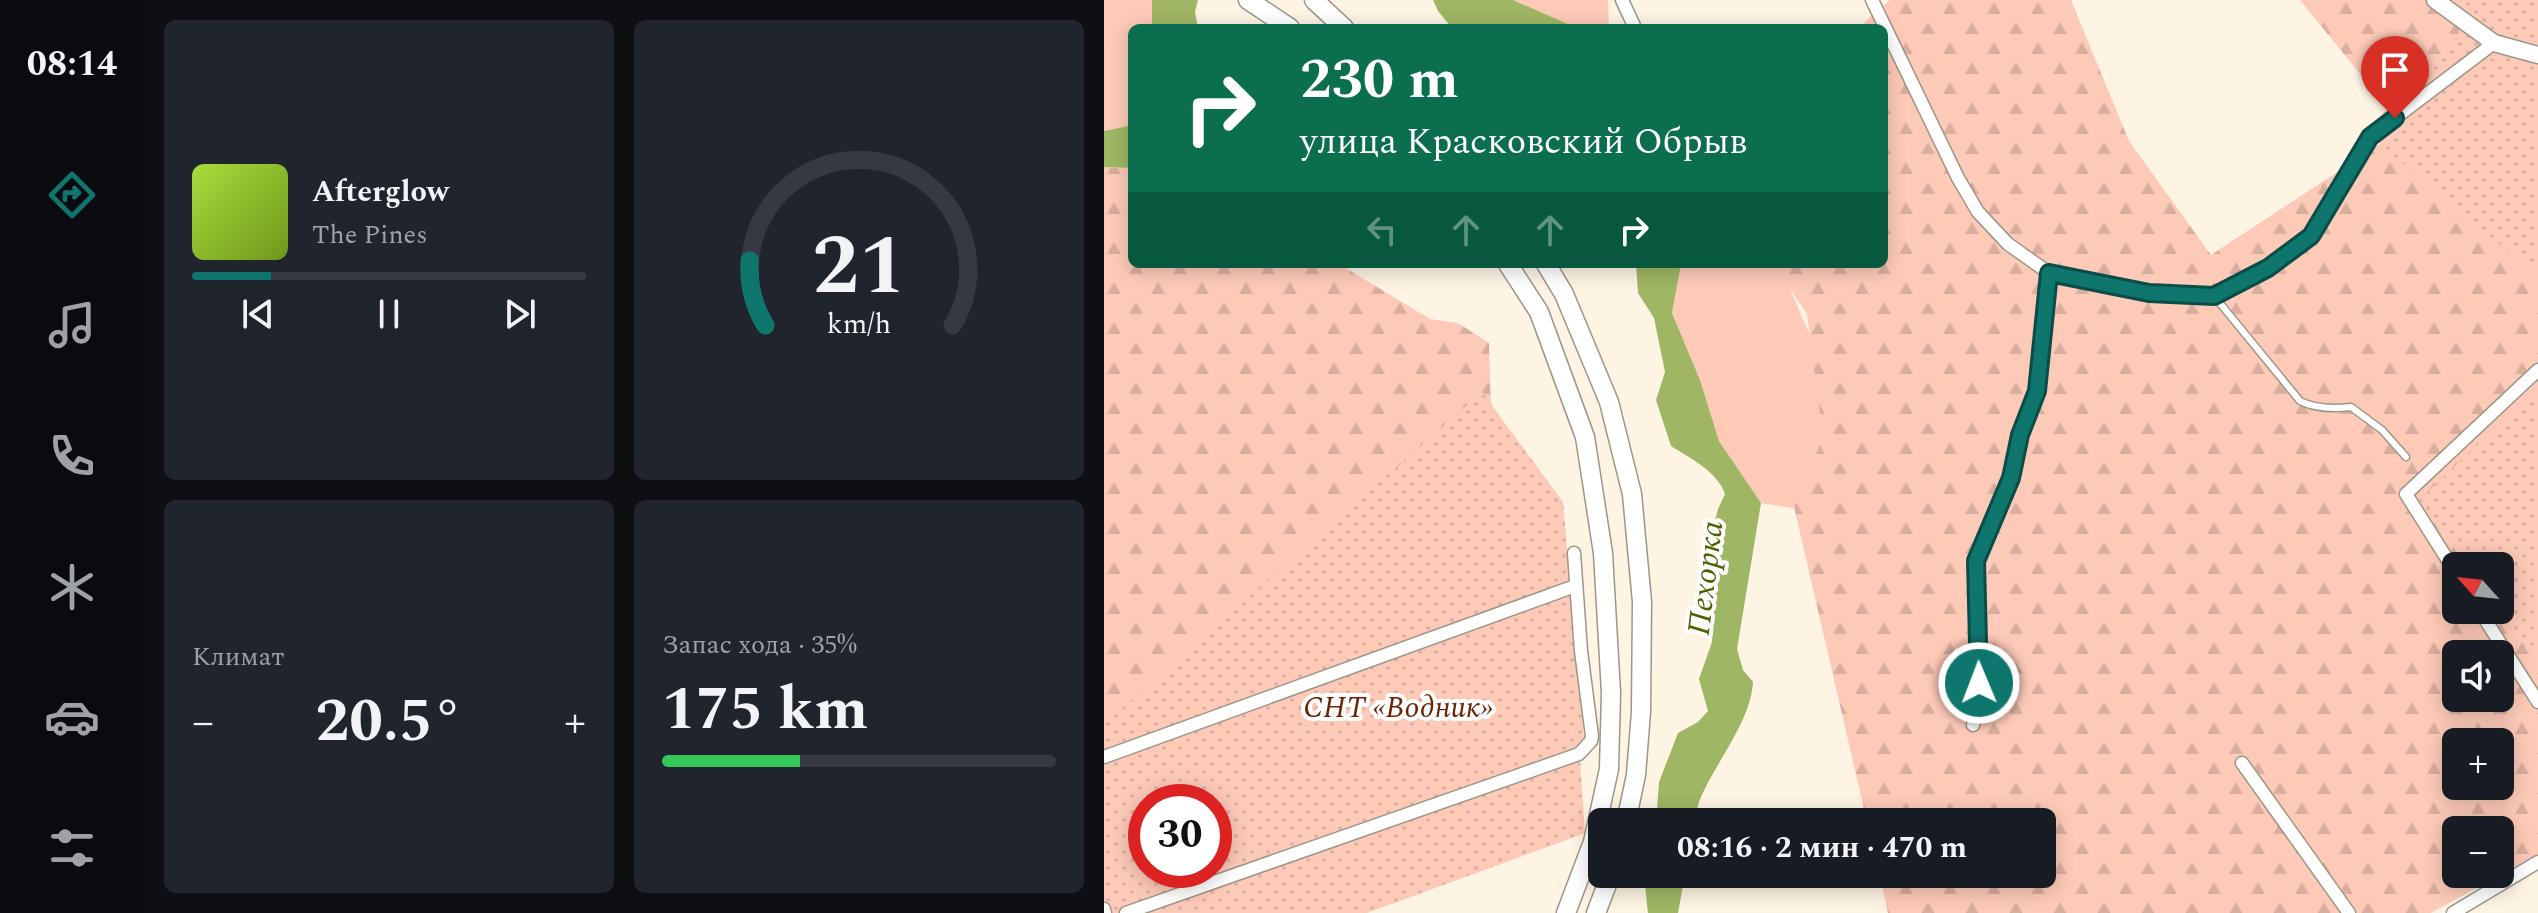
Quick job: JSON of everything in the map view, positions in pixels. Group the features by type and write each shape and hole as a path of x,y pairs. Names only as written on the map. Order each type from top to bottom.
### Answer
{"main road":[{"path":"1248,0 1284,24"},
{"path":"1314,0 1340,24"},
{"path":"2435,0 2494,43 2538,55"},
{"path":"1511,268 1539,312 1585,437 1603,553 1611,693 1609,769 1593,842 1566,913"},
{"path":"1548,268 1564,294 1609,402 1632,494 1642,602 1641,712 1636,775 1629,808"},
{"path":"1596,913 1606,888"}],"street":[{"path":"1622,0 1633,24"},
{"path":"1872,0 1884,24"},
{"path":"1888,33 1958,178 1978,212 2008,244 2049,273 2149,293 2214,296 2268,268 2311,236 2370,137 2494,43"},
{"path":"1973,725 1979,705 1976,561 2011,478 2020,435 2037,391 2049,273"},
{"path":"2443,552 2406,494 2538,370"},
{"path":"1126,913 1579,754 1592,736 1574,553"},
{"path":"1104,757 1575,586"},
{"path":"2488,624 2538,702"},
{"path":"2242,763 2349,913"},
{"path":"2453,913 2538,862"}],"lane":[{"path":"2214,296 2300,401 2331,409 2351,407 2382,430 2406,457"}],"green space":[{"path":"1104,0 1152,0 1152,24 1128,24 1128,126 1104,131"},
{"path":"1513,0 1608,0 1609,24 1568,24"},
{"path":"1890,0 2071,0 2129,141 2211,255 2404,128 2300,0 2465,0 2538,57 2538,854 2514,867 2514,816 2442,816 2442,888 2476,888 2431,913 1888,913 1882,888 2056,888 2056,808 1864,808 1794,507 1823,437 1807,314 1776,268 1888,268 1888,24 1863,24"},
{"path":"2457,0 2538,0 2538,276 2365,131 2459,40"},
{"path":"1104,167 1128,168 1128,268 1346,268 1430,319 1458,323 1489,343 1491,410 1104,739"},
{"path":"1680,268 1781,268 1847,420 1793,508 1761,503 1719,441 1700,380 1672,313"},
{"path":"2538,387 2538,664 2509,624 2514,624 2514,552 2457,552 2419,500"},
{"name":"СНТ «Водник»","path":"1482,392 1563,502 1584,738 1580,760 1585,833 1367,913 1104,913 1104,725"}],"shaded area":[{"path":"1152,0 1198,0 1195,12 1197,24 1152,24"},
{"path":"1433,0 1513,0 1568,24 1449,24"},
{"path":"1128,126 1128,168 1104,167 1104,131"},
{"path":"1636,268 1680,268 1672,313 1700,380 1719,441 1761,503 1737,649 1743,670 1753,682 1751,697 1740,726 1707,784 1698,808 1657,808 1659,782 1678,733 1698,722 1708,711 1699,679 1712,642 1711,536 1725,494 1710,472 1671,446 1656,400 1665,372 1654,318 1638,293"},
{"path":"1645,888 1682,888 1678,913 1648,913"}],"route":[{"path":"1979,683 1976,561 2011,478 2020,435 2037,391 2049,273 2149,293 2214,296 2268,268 2311,236 2370,137 2395,118"}],"water label":[{"name":"Пехорка","path":"1706,578"}]}
